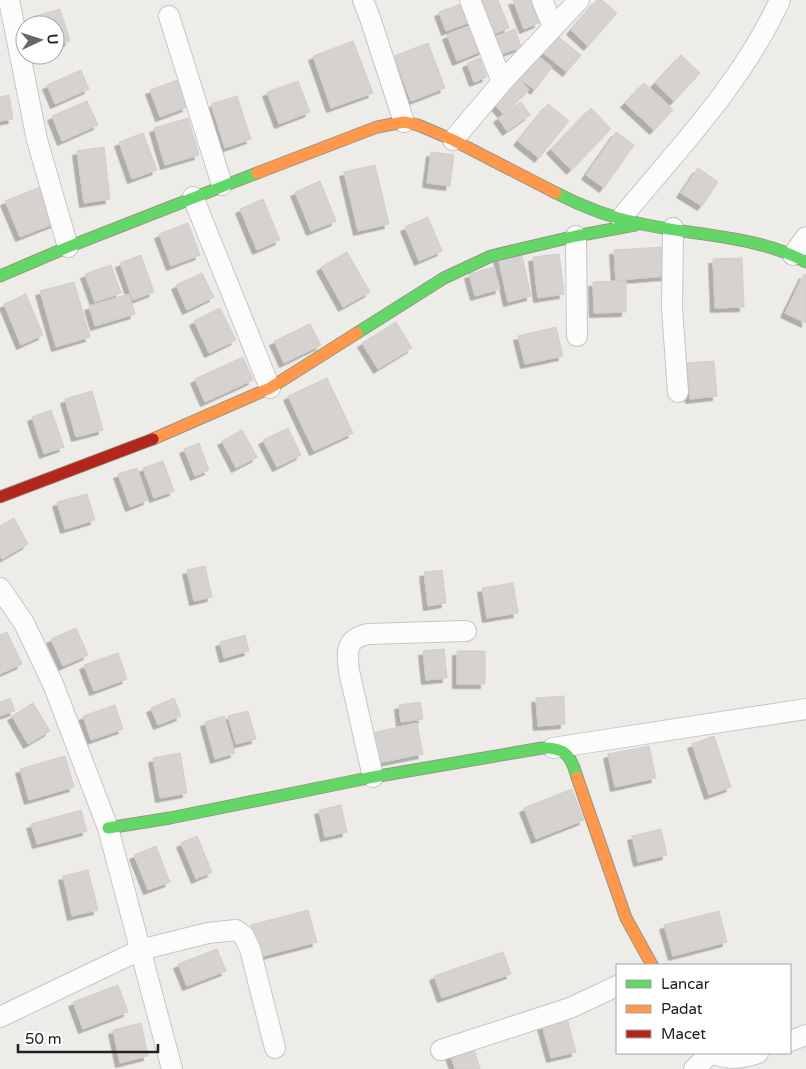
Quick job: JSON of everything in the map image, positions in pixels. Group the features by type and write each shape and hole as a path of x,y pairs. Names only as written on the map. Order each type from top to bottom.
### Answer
{"street":[{"path":"9,0 37,140 68,247"},
{"path":"363,0 404,122"},
{"path":"470,0 502,82"},
{"path":"542,0 553,27"},
{"path":"453,140 502,82 579,0"},
{"path":"621,218 729,88 766,29 780,0"},
{"path":"169,16 222,185"},
{"path":"0,276 222,185 376,127 404,122 418,125 453,140 581,206 640,224 750,242 800,258 806,237"},
{"path":"193,197 270,388"},
{"path":"0,497 130,449 270,388 444,278 491,256 576,236 640,224"},
{"path":"673,228 672,308 678,392"},
{"path":"576,236 577,336"},
{"path":"0,588 24,624 53,684 108,828 172,1069"},
{"path":"373,777 349,671 347,653 350,645 356,638 368,634 466,631"},
{"path":"108,828 170,818 373,777 542,748 553,748 806,709"},
{"path":"553,748 566,753 572,760 626,918 651,964"},
{"path":"0,1018 140,950 231,929 240,931 250,949 275,1048"},
{"path":"441,1050 570,1008 616,986"},
{"path":"791,1041 806,1035"},
{"path":"694,1069 712,1054"},
{"path":"716,1054 743,1058 755,1054"}],"building":[{"path":"479,0 498,0 509,28 491,35"},
{"path":"513,0 530,0 539,23 524,29"},
{"path":"597,0 602,0 617,13 588,46 571,30"},
{"path":"466,2 473,21 446,31 439,12"},
{"path":"60,9 62,15 40,15"},
{"path":"474,24 484,50 457,61 447,35"},
{"path":"65,25 70,41 65,42"},
{"path":"515,29 521,47 501,54 495,37"},
{"path":"556,35 581,55 567,72 542,52"},
{"path":"353,41 373,93 331,108 313,56"},
{"path":"428,43 445,88 411,101 394,56"},
{"path":"537,55 552,67 535,90 519,78"},
{"path":"681,55 700,73 674,101 655,83"},
{"path":"480,58 487,77 474,82 467,63"},
{"path":"81,70 89,89 55,104 47,85"},
{"path":"517,76 529,90 503,114 491,100"},
{"path":"178,80 187,107 160,117 150,90"},
{"path":"298,81 310,112 279,124 267,92"},
{"path":"644,83 673,110 654,130 625,103"},
{"path":"9,95 13,119 0,121 0,97"},
{"path":"237,96 251,139 225,148 211,104"},
{"path":"87,101 98,125 62,141 52,116"},
{"path":"521,102 530,115 507,131 498,118"},
{"path":"548,104 569,121 539,158 518,141"},
{"path":"591,108 611,129 571,170 551,149"},
{"path":"188,118 199,155 165,165 154,128"},
{"path":"616,132 634,145 604,188 586,175"},
{"path":"143,133 157,170 132,179 119,142"},
{"path":"104,147 110,199 84,203 77,151"},
{"path":"431,152 454,155 450,186 427,183"},
{"path":"375,165 389,224 358,231 344,172"},
{"path":"698,168 718,182 702,206 681,193"},
{"path":"320,181 336,221 311,231 295,192"},
{"path":"43,186 58,222 20,237 5,201"},
{"path":"263,199 280,240 257,250 240,209"},
{"path":"428,217 442,251 419,261 405,227"},
{"path":"188,223 200,255 171,266 159,234"},
{"path":"664,247 667,276 616,280 614,250"},
{"path":"521,251 531,296 508,302 498,257"},
{"path":"347,252 370,292 343,307 321,267"},
{"path":"559,254 564,294 538,298 533,257"},
{"path":"141,255 154,292 133,300 120,263"},
{"path":"742,258 744,307 715,308 713,259"},
{"path":"111,265 121,293 95,302 85,274"},
{"path":"494,267 500,289 475,296 469,274"},
{"path":"202,273 214,297 187,310 176,285"},
{"path":"804,274 806,275 806,323 785,313"},
{"path":"626,281 626,312 594,313 593,282"},
{"path":"74,282 90,337 56,347 40,291"},
{"path":"26,294 43,335 21,345 4,304"},
{"path":"129,294 135,314 95,326 89,306"},
{"path":"220,308 236,340 209,353 194,321"},
{"path":"396,322 412,348 378,369 362,343"},
{"path":"310,324 321,345 284,363 274,341"},
{"path":"556,327 563,356 525,364 518,336"},
{"path":"243,357 253,380 205,402 195,379"},
{"path":"714,361 717,396 690,399 687,363"},
{"path":"327,378 353,433 314,451 288,396"},
{"path":"92,391 103,430 76,437 65,399"},
{"path":"51,410 64,447 44,454 32,417"},
{"path":"288,428 301,455 277,467 263,440"},
{"path":"242,430 257,457 236,468 222,441"},
{"path":"199,443 209,470 195,476 184,449"},
{"path":"163,461 174,491 154,498 143,468"},
{"path":"137,468 148,500 130,507 118,474"},
{"path":"87,494 95,520 65,529 57,502"},
{"path":"14,518 28,544 2,559 0,556 0,526"},
{"path":"205,566 212,597 194,601 187,570"},
{"path":"442,570 446,603 428,606 424,572"},
{"path":"513,583 518,613 487,618 482,588"},
{"path":"76,628 88,655 63,666 51,639"},
{"path":"7,632 22,664 0,674 0,635"},
{"path":"245,635 249,651 224,658 220,642"},
{"path":"444,649 447,678 426,680 423,651"},
{"path":"457,651 485,651 485,684 457,684"},
{"path":"118,653 127,679 94,691 84,665"},
{"path":"564,696 565,724 538,726 536,698"},
{"path":"10,698 15,711 0,716 0,702"},
{"path":"174,698 181,716 158,725 151,708"},
{"path":"420,702 423,719 401,722 399,705"},
{"path":"33,703 50,731 28,744 12,716"},
{"path":"115,705 123,729 91,740 83,716"},
{"path":"248,711 256,739 236,744 228,716"},
{"path":"224,716 235,753 215,759 205,722"},
{"path":"417,723 423,754 378,763 372,733"},
{"path":"714,736 731,787 709,795 692,744"},
{"path":"649,746 656,778 615,787 608,754"},
{"path":"180,753 187,793 160,798 153,758"},
{"path":"65,756 74,787 29,800 20,769"},
{"path":"572,789 584,820 536,839 524,808"},
{"path":"341,805 347,832 325,837 319,810"},
{"path":"81,810 87,831 37,844 31,824"},
{"path":"661,829 667,855 638,862 632,836"},
{"path":"197,836 212,872 196,879 181,843"},
{"path":"156,846 170,882 148,890 134,855"},
{"path":"88,870 98,910 72,916 63,876"},
{"path":"308,910 317,942 259,957 251,925"},
{"path":"719,911 727,942 673,956 664,925"},
{"path":"217,949 226,971 187,986 178,964"},
{"path":"503,952 511,974 442,998 434,976"},
{"path":"118,985 128,1012 83,1029 73,1002"},
{"path":"567,1018 576,1052 551,1058 542,1025"},
{"path":"141,1023 148,1056 120,1063 113,1030"},
{"path":"473,1046 480,1069 455,1069 450,1054"}],"traffic: fast":[{"path":"0,276 68,247 257,173"},
{"path":"556,193 620,219 662,228 746,241 767,246 806,262"},
{"path":"357,333 444,278 491,256 576,236 635,225"},
{"path":"108,828 170,818 373,777 542,748 557,749 566,754 570,758 577,777"}],"traffic: slow":[{"path":"257,173 377,127 404,122 418,125 453,140 556,193"},
{"path":"153,439 270,388 357,333"},
{"path":"577,777 626,918 651,964"}],"traffic: jam":[{"path":"0,497 153,439"}]}
